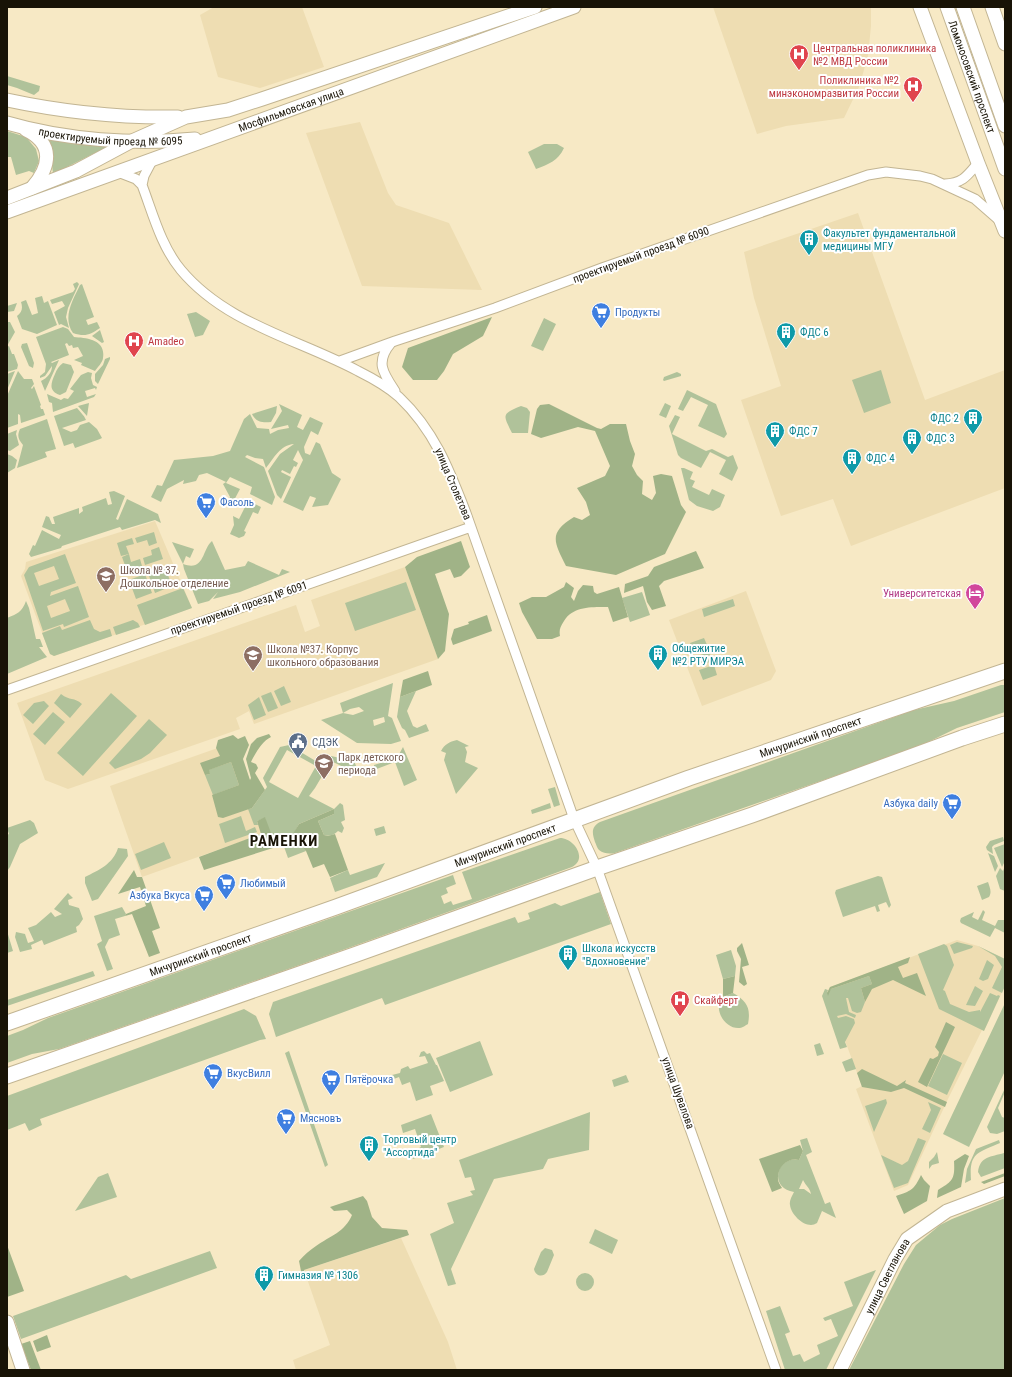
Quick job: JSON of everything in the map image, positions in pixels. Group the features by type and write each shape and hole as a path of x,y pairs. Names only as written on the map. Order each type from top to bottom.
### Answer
{"main road":[{"name":"Мосфильмовская улица","path":"7,198 76,171 132,141 186,116 228,110 535,7"},
{"name":"Мосфильмовская улица","path":"7,212 574,7"},
{"path":"920,7 1003,226"},
{"name":"Ломоносовский проспект","path":"947,7 1005,169"},
{"name":"Ломоносовский проспект","path":"963,7 1005,126"},
{"path":"992,7 1005,44"},
{"path":"408,50 414,50 418,55 418,61 413,65"},
{"name":"проектируемый проезд № 6095","path":"7,100 46,108 115,116 148,118 186,116"},
{"path":"11,124 31,132 39,138 44,148 47,159 46,166 41,177 32,188"},
{"name":"проектируемый проезд № 6095","path":"11,124 104,141 179,141 215,137"},
{"name":"Мичуринский проспект","path":"7,1023 336,907 689,778 1002,674"},
{"path":"7,1076 597,868 752,815 962,738 1005,724"},
{"name":"улица Светланова","path":"840,1370 895,1259 907,1239 947,1211 1005,1189"},
{"path":"7,1322 23,1370"}],"street":[{"path":"142,185 144,176 153,159"},
{"path":"945,184 958,183 963,180 978,163"},
{"path":"118,172 136,179 142,185"},
{"name":"проектируемый проезд № 6090","path":"340,361 391,342 495,308 602,268 868,175 886,172 920,176 945,184 975,199 1003,226"},
{"name":"улица Столетова","path":"142,185 168,251 181,270 204,293 224,308 241,318 340,361 378,382 398,396 427,428 448,466 471,527 574,819"},
{"path":"391,342 385,350 382,363 385,375 398,396"},
{"name":"проектируемый проезд № 6091","path":"7,690 471,527"},
{"name":"улица Шувалова","path":"574,819 597,868 776,1370"}],"shaded area":[{"path":"214,7 302,7 324,67 260,88 218,77 200,15"},
{"name":"Центральная поликлиника №2 МВД России","path":"713,7 871,7 868,56 859,87 844,118 786,126 757,134"},
{"path":"360,122 388,193 396,205 449,223 482,290 362,286 306,133"},
{"path":"858,213 925,400 1005,370 1005,488 851,546 833,499 781,516 741,400 781,386 754,298 744,252"},
{"name":"Школа № 37. Дошкольное отделение","path":"155,521 192,608 54,656 50,654 21,576 25,569 26,562"},
{"name":"Школа №37. Корпус школьного образования","path":"405,567 438,659 254,724 249,711 236,718 240,729 68,789 45,780 17,703 296,605 305,632 320,626 311,600"},
{"path":"746,591 776,671 771,680 702,706 669,620"},
{"path":"229,744 262,834 142,877 110,786"},
{"path":"957,940 978,946 1005,959 1005,986 984,1031 982,1030 948,1099 908,1185 894,1191 856,1089 862,1086 827,993 830,987"},
{"path":"401,1238 448,1342 457,1370 296,1370 293,1360 330,1345 304,1270"}],"green space":[{"path":"7,76 40,86 39,91 34,95 7,85"},
{"path":"7,131 26,137 36,149 39,161 34,173 29,171 16,175 11,157 7,157"},
{"path":"45,139 107,147 53,174 51,155"},
{"path":"544,144 557,144 564,148 556,159 549,164 536,169 528,152"},
{"path":"77,282 79,284 68,308 66,317 69,328 61,324 59,325 54,312 65,306 62,301 52,304 50,300 73,292 75,289 73,284"},
{"path":"82,284 94,317 86,320 88,325 97,322 100,328 90,334 84,335 73,333 68,321 72,303 80,285"},
{"path":"42,296 44,303 48,301 57,325 37,334 22,329 17,316 22,310 21,302 26,300 32,315 38,313 35,298"},
{"path":"17,303 14,311 7,312 7,306"},
{"path":"196,312 210,321 203,335 195,337 187,314"},
{"path":"492,317 483,336 453,354 444,371 437,380 413,380 402,367 408,348"},
{"path":"544,318 556,324 543,351 531,346"},
{"path":"7,322 10,322 15,332 7,346"},
{"path":"63,327 68,329 74,337 89,339 98,343 103,352 103,360 95,371 74,360 83,356 78,347 73,348 72,345 69,346 67,343 65,344 69,355 51,362 52,363 59,360 45,391 41,381 49,375 52,366 45,376 40,378 40,376 45,372 46,364 36,337"},
{"path":"100,330 104,342 102,343 92,336"},
{"path":"27,343 34,363 33,368 29,366 21,347 22,344"},
{"path":"9,346 18,365 17,369 7,372 7,347"},
{"path":"110,357 98,384 95,381 95,374 103,365 105,359"},
{"path":"63,363 71,365 74,372 66,392 60,395 52,389 52,384 59,366"},
{"path":"881,370 891,403 864,413 852,380"},
{"path":"15,371 7,390 7,374"},
{"path":"18,371 24,379 32,379 34,384 31,388 32,389 34,386 41,409 43,409 45,415 21,423 20,415 18,414 18,424 7,428 7,396"},
{"path":"88,372 92,373 91,378 93,385 97,387 96,390 95,388 85,391 87,397 96,394 94,397 53,412 52,403 49,402 47,394 61,400 64,398 68,399 74,391 70,389 81,375"},
{"path":"677,372 681,374 681,376 663,380 664,377"},
{"path":"687,390 716,404 727,434 724,438 698,426 708,405 691,397 683,411 678,409"},
{"path":"89,403 87,416 78,406"},
{"path":"665,403 671,406 666,418 659,415"},
{"path":"279,404 302,415 297,427 303,430 310,417 323,423 318,435 311,431 304,447 305,453 310,455 316,442 320,444 332,473 341,479 328,505 312,507 316,498 310,496 303,511 283,502 303,460 298,450 293,460 298,463 296,467 294,466 290,474 282,470 281,472 291,477 281,499 277,495 268,471 280,454 294,444 281,449 266,468 263,459 247,455 245,457 264,467 275,497 272,505 250,494 252,487 230,477 226,483 240,489 229,507 227,505 230,497 223,484 226,482 207,473 199,475 196,481 183,484 184,480 167,489 161,502 151,497 157,485 162,486 174,460 213,456 230,451 244,419 250,414 257,428 269,429 270,434 278,430 289,428 288,425 271,429 282,411"},
{"path":"549,404 597,428 601,429 610,424 626,424 635,454 632,466 637,475 643,481 642,494 652,500 656,493 653,476 661,474 672,476 681,505 686,512 665,554 616,575 566,566 556,544 557,533 560,528 574,517 582,520 590,515 586,502 577,488 605,476 610,466 595,431 578,427 541,438 531,434 537,409 540,405"},
{"path":"277,406 276,413 271,422 255,419 252,414"},
{"path":"521,406 527,408 530,412 528,433 512,433 506,419 507,413"},
{"path":"77,408 86,420 62,428 71,432 77,430 80,425 89,422 97,429 102,438 75,448 73,443 64,446 54,416"},
{"path":"675,415 680,417 672,434 706,451 712,449 728,457 733,455 738,468 732,481 719,474 726,460 710,452 701,468 678,455 669,426"},
{"path":"47,419 56,449 45,452 47,457 17,468 23,445 18,437 20,429"},
{"path":"17,430 16,434 19,445 10,451 7,450 7,434"},
{"path":"7,454 17,460 15,468 7,473"},
{"path":"681,468 693,472 690,479 695,481 692,487 709,495 712,489 725,495 720,507 713,511 697,506 689,500"},
{"path":"114,491 125,496 116,519 118,520 127,499 158,514 161,523 155,520 122,530 120,527 31,557 29,554 33,545 35,546 42,530 59,539 61,535 42,527 46,516 49,517 52,524 55,524 53,517 79,508 79,514 83,511 82,507 106,498 108,505 112,504 109,492"},
{"path":"247,500 261,507 258,514 253,512 244,531 246,532 244,536 239,538 230,534 234,525 233,516 239,519 245,507 240,505 242,501"},
{"path":"154,532 157,543 149,546 147,540 137,543 135,538"},
{"path":"132,538 134,544 126,546 129,554 121,556 117,543"},
{"path":"212,541 225,570 245,566 248,561 279,575 282,569 290,572 240,592 213,599 218,592 209,601 198,604 183,564 190,566 199,562"},
{"path":"461,541 470,567 461,576 454,578 450,569 435,574 449,614 445,651 438,659 405,567 417,557"},
{"path":"172,542 194,549 190,558 186,556 183,564"},
{"path":"159,547 163,559 145,565 143,558 152,555 151,550"},
{"path":"696,551 704,568 664,581 659,586 666,606 652,610 647,602 643,586 624,593 625,584 648,576 654,567"},
{"path":"65,554 76,583 51,592 50,596 78,586 89,617 64,627 63,624 43,631 24,575 29,567","holes":["54,566 59,579 39,586 34,573","65,599 70,611 51,618 47,606"]},
{"path":"129,554 131,562 140,559 142,566 127,571 122,557"},
{"path":"165,567 172,586 155,593 148,573"},
{"path":"145,574 152,593 136,599 129,580"},
{"path":"406,582 416,610 355,631 345,603"},
{"path":"566,582 574,588 571,597 574,601 578,591 583,585 593,586 594,592 597,594 619,587 628,617 613,622 608,607 583,608 572,612 568,616 561,627 560,636 552,639 537,639 522,612 519,603 532,597 546,597 564,587"},
{"path":"183,588 192,608 145,625 137,605"},
{"path":"642,592 650,615 630,622 622,598"},
{"path":"733,599 735,606 704,617 702,609"},
{"path":"26,601 36,639 40,639 43,647 39,647 47,657 7,674 7,618 19,612 23,608"},
{"path":"487,615 492,631 453,645 451,639 454,629 469,624 468,622"},
{"path":"90,620 94,629 100,632 110,629 112,636 54,656 50,654 42,633 60,626 62,630"},
{"path":"133,620 138,623 140,627 116,635 113,627"},
{"path":"704,638 708,647 693,652 690,643"},
{"path":"709,652 713,661 698,666 695,657"},
{"path":"714,665 717,675 703,680 699,670"},
{"path":"428,671 432,685 400,697 403,680"},
{"path":"393,683 388,716 392,718 401,741 391,744 357,743 321,720 343,713 340,703","holes":["359,707 364,711 353,715 343,713 350,709","384,717 385,722 374,726 373,720"]},
{"path":"1005,685 1005,712 957,728 918,747 615,853 611,854 599,850 595,842 593,830 600,822 914,710 954,701"},
{"path":"284,686 291,702 281,706 274,691"},
{"path":"416,691 407,711 413,726 417,728 426,724 429,731 409,738 397,717 400,697"},
{"path":"271,692 278,708 268,712 261,696"},
{"path":"111,693 137,716 83,776 57,753"},
{"path":"61,694 67,698 77,700 82,704 70,718 54,703"},
{"path":"259,697 266,715 254,720 248,705"},
{"path":"44,701 49,706 33,724 23,715 34,703"},
{"path":"53,712 65,722 45,745 33,734"},
{"path":"149,719 167,735 150,753 141,759 115,769 109,763"},
{"path":"269,734 271,737 262,745 251,762 256,764 258,768 255,773 265,790 252,808 223,818 218,817 212,795 239,785 231,762 209,770 210,774 205,775 200,763 220,756 216,748 218,740 233,735 238,739 245,736 249,745 243,759 250,780 251,778 246,759 251,744 257,738"},
{"path":"457,740 469,746 465,747 467,752 465,762 478,768 456,794 444,760 446,753 441,751 448,744"},
{"path":"289,745 324,766 331,756 354,761 360,775 331,761 309,796 334,809 299,824 292,837 306,851 288,858 283,844 273,848 265,818 257,821 258,825 254,825 248,809 252,808 267,787 263,778 280,747","holes":["287,750 316,766 298,798 269,782"]},
{"path":"403,747 417,780 404,786 395,762 374,770 374,765 397,758"},
{"path":"231,762 239,785 213,795 205,775 210,774 208,770"},
{"path":"555,787 560,805 554,807 548,789"},
{"path":"340,803 343,805 345,820 341,822 344,828 342,833 338,831 335,834 328,836 324,835 318,821 334,814 334,809"},
{"path":"550,803 551,808 532,814 531,810"},
{"path":"334,809 334,814 318,821 324,835 328,836 335,834 348,870 330,877 324,864 313,868 306,851 291,837 299,824"},
{"path":"241,816 246,831 255,827 257,832 225,843 219,824"},
{"path":"265,817 271,833 270,838 273,848 204,870 199,857 261,834 257,821"},
{"path":"30,820 34,823 38,833 20,844 7,871 7,835 9,834 7,828"},
{"path":"384,826 386,833 376,836 374,829"},
{"path":"1003,837 1004,841 992,847 993,854 987,850 986,847 990,841"},
{"path":"560,838 570,841 579,854 577,863 572,867 351,947 59,1049 32,1054 7,1063 7,1036 48,1018 453,875 456,884 446,888 448,893 441,896 444,904 451,901 453,905 472,899 462,872"},
{"path":"164,842 171,858 141,870 135,854"},
{"path":"1005,844 1005,861 1002,867 994,848"},
{"path":"118,848 127,849 128,856 98,899 92,901 85,883 85,877 109,862 116,854"},
{"path":"988,853 994,856 998,866 995,872"},
{"path":"385,863 377,877 335,892 330,878 348,870 350,875"},
{"path":"1005,866 1005,891 1000,889 996,876 1000,868 1003,871"},
{"path":"134,870 137,877 142,877 160,928 152,931 160,953 149,957 132,914 125,916 126,914 146,906 140,887 118,894"},
{"path":"878,876 882,877 891,905 889,908 886,902 878,905 880,911 877,912 875,906 843,917 835,893 836,890"},
{"path":"988,882 990,895 982,900 977,886"},
{"path":"600,892 611,924 385,1005 382,998 276,1037 269,1014 273,1002 515,917 518,923 530,919 528,913 555,903 561,906"},
{"path":"68,893 73,898 68,900 69,905 79,908 83,919 76,927 77,932 44,945 42,940 31,945 32,949 20,952 15,937 16,932 25,934 28,943 34,941 28,928 36,925 51,912 55,917 62,914 54,909"},
{"path":"122,907 126,914 125,916 115,919 120,935 109,939 105,947 113,969 107,971 97,944 102,941 94,916"},
{"path":"983,910 985,912 982,920 995,926 998,920 1005,920 1005,933 995,928 990,937 961,923 961,918 974,912 972,917 978,920"},
{"path":"7,931 13,951 7,953"},
{"path":"957,942 973,946 972,948 954,954 950,945"},
{"path":"742,943 749,965 742,967 747,984 744,986 739,982 741,959 737,951 737,948"},
{"path":"944,944 947,946 954,965 943,990 945,991 950,1004 969,1012 980,1010 980,1012 990,993 1000,996 984,1031 939,1009 918,954"},
{"path":"978,946 1005,959 1005,986 1002,993 992,988 1002,967 995,956"},
{"path":"731,950 736,966 735,976 723,979 716,955"},
{"path":"910,957 908,963 898,967 903,978 917,973 926,996 893,980 872,989 865,1002 861,988 872,984 869,976 831,989 828,996 827,993 830,987"},
{"path":"987,960 994,965 988,979 983,981 979,979"},
{"path":"93,971 95,976 7,1006 7,1000"},
{"path":"735,976 733,993 723,997 723,979"},
{"path":"869,976 872,984 861,988 865,1002 861,1012 857,1013 852,1011 848,998 846,998 849,1012 856,1015 855,1018 846,1014 837,1016 838,1018 846,1016 854,1019 855,1023 845,1042 847,1047 840,1049 822,996 825,989 828,990 827,993 831,989"},
{"path":"975,986 983,991 975,1006 966,1005"},
{"path":"733,993 745,1002 748,1009 748,1024 741,1028 734,1028 729,1025 725,1022 719,1012 720,1001 727,995"},
{"path":"1005,1003 1005,1071 969,1147 943,1134"},
{"path":"244,1009 256,1016 266,1039 40,1119 42,1125 29,1131 25,1123 7,1130 7,1096"},
{"path":"946,1022 955,1027 927,1087 918,1082 930,1058 933,1059 938,1056 939,1052 935,1047"},
{"path":"480,1041 493,1075 450,1092 436,1058"},
{"path":"820,1043 824,1054 817,1056 814,1045"},
{"path":"289,1051 328,1165 325,1167 285,1053"},
{"path":"424,1051 427,1054 430,1053 444,1081 430,1086 433,1095 416,1101 410,1082 402,1085 399,1077 386,1082 384,1077 400,1073 401,1069 408,1066 410,1069 428,1063 425,1056 419,1057 421,1052"},
{"path":"943,1054 962,1063 947,1095 928,1086"},
{"path":"852,1058 856,1069 846,1072 842,1062"},
{"path":"862,1069 897,1086 906,1080 905,1083 947,1102 945,1107 904,1088 891,1092 862,1087 857,1073"},
{"path":"626,1075 629,1082 614,1087 612,1080"},
{"path":"1005,1088 1005,1092 998,1108 1002,1117 1005,1118 1005,1131 997,1134 990,1133 987,1127"},
{"path":"886,1099 887,1103 874,1132 865,1106"},
{"path":"928,1102 941,1108 930,1133 922,1129 931,1110"},
{"path":"590,1112 589,1150 548,1159 543,1169 494,1179 451,1269 456,1284 448,1286 430,1234 454,1223 447,1203 473,1195 470,1191 475,1190 471,1177 465,1178 459,1160"},
{"path":"431,1114 444,1147 413,1159 411,1152 421,1147 415,1129 403,1133 401,1125"},
{"path":"807,1138 812,1152 806,1155 825,1204 830,1202 836,1218 822,1211 817,1223 808,1225 801,1221 792,1212 790,1202 794,1192 786,1189 780,1184 778,1172 786,1162 799,1160 803,1151 800,1140","holes":["803,1180 810,1190 811,1194 804,1189 799,1189"]},
{"path":"918,1138 926,1141 908,1183 894,1188 881,1155 902,1165 908,1161"},
{"path":"999,1140 1000,1143 976,1155 972,1164 971,1180 965,1183 967,1169 976,1149"},
{"path":"800,1145 803,1151 799,1160 791,1160 781,1167 778,1179 782,1188 772,1192 759,1159"},
{"path":"937,1152 939,1163 932,1165 929,1169 929,1162"},
{"path":"1004,1153 1005,1168 981,1177 978,1172 981,1163 987,1158"},
{"path":"965,1154 969,1156 964,1169 961,1187 937,1198 938,1190 952,1179 954,1172 954,1161"},
{"path":"108,1173 117,1197 75,1211 98,1177"},
{"path":"1005,1173 1005,1176 984,1184 981,1182"},
{"path":"921,1175 930,1186 927,1201 904,1214 896,1196 912,1189"},
{"path":"363,1196 367,1201 372,1217 382,1228 407,1230 409,1235 304,1270 305,1275 302,1276 299,1261 321,1242 341,1230 352,1215 347,1210 334,1211 330,1207"},
{"path":"1005,1198 1005,1370 849,1370 904,1264 916,1245 940,1225"},
{"path":"595,1229 618,1240 612,1254 589,1243"},
{"path":"7,1245 24,1291 7,1297"},
{"path":"545,1248 552,1250 554,1255 547,1272 541,1276 537,1275 534,1269 541,1252"},
{"path":"210,1251 217,1268 21,1339 13,1316 126,1275 131,1279"},
{"path":"876,1270 826,1370 785,1370 766,1311 780,1306 790,1332 785,1334 793,1356 800,1354 804,1362 820,1354 817,1345 838,1336 831,1319 825,1321 823,1318 853,1306 844,1282"},
{"path":"585,1273 591,1276 594,1282 591,1288 585,1291 579,1288 576,1282 579,1276"},
{"path":"47,1335 51,1347 37,1352 33,1341"},
{"path":"30,1341 41,1370 31,1370 21,1344"}],"place":[{"name":"Центральная поликлиника №2 МВД России","path":"799,71"},
{"name":"Поликлиника №2 минэкономразвития России","path":"913,103"},
{"name":"Факультет фундаментальной медицины МГУ","path":"809,256"},
{"name":"Продукты","path":"601,329"},
{"name":"ФДС 6","path":"786,349"},
{"name":"Amadeo","path":"134,358"},
{"name":"ФДС 2","path":"973,435"},
{"name":"ФДС 7","path":"775,448"},
{"name":"ФДС 3","path":"912,455"},
{"name":"ФДС 4","path":"852,475"},
{"name":"Фасоль","path":"206,519"},
{"name":"Школа № 37. Дошкольное отделение","path":"106,593"},
{"name":"Университетская","path":"975,610"},
{"name":"Общежитие №2 РТУ МИРЭА","path":"658,671"},
{"name":"Школа №37. Корпус школьного образования","path":"253,672"},
{"name":"СДЭК","path":"298,759"},
{"name":"Парк детского периода","path":"324,780"},
{"name":"Азбука daily","path":"952,820"},
{"name":"Любимый","path":"226,900"},
{"name":"Азбука Вкуса","path":"204,912"},
{"name":"Школа искусств \"Вдохновение\"","path":"568,971"},
{"name":"Скайферт","path":"680,1017"},
{"name":"ВкусВилл","path":"213,1090"},
{"name":"Пятёрочка","path":"331,1096"},
{"name":"Мясновъ","path":"286,1135"},
{"name":"Торговый центр \"Ассортида\"","path":"369,1162"},
{"name":"Гимназия № 1306","path":"264,1292"}],"district":[{"name":"РАМЕНКИ","path":"284,841"}]}
